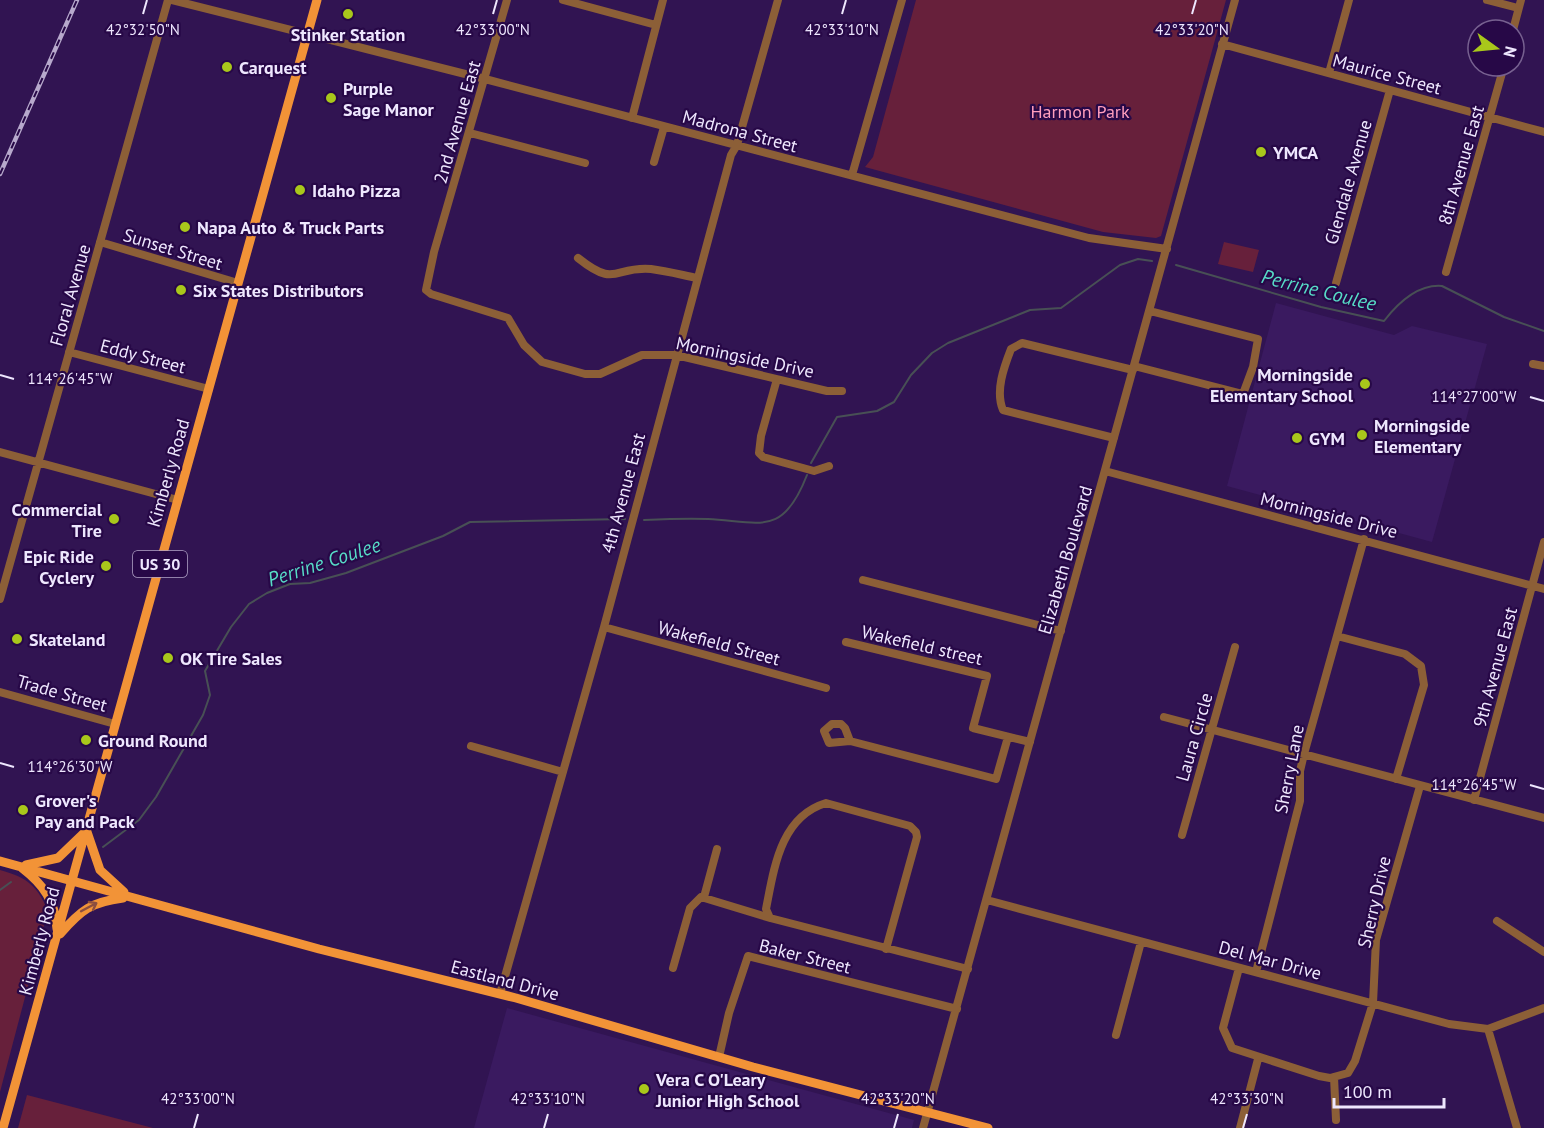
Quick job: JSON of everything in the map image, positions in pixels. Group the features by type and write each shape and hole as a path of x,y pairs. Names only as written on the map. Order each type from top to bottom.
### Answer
{"main road":[{"name":"Kimberly Road","path":"3,1128 317,0"},
{"path":"0,861 18,865 47,862 58,858 75,844 87,829"},
{"path":"87,829 100,870 110,882 130,897"},
{"path":"18,865 45,887 56,916 58,935"},
{"name":"Eastland Drive","path":"18,865 319,949 500,994 719,1057 988,1128"},
{"path":"58,935 78,913 92,904 130,897"}],"street":[{"name":"Madrona Street","path":"170,0 486,79 1089,238 1167,249"},
{"name":"Floral Avenue","path":"0,599 170,0"},
{"name":"2nd Avenue East","path":"434,252 486,79 507,0"},
{"path":"563,0 657,25"},
{"path":"632,118 663,0"},
{"name":"4th Avenue East","path":"500,994 604,627 731,155 736,146 777,0"},
{"path":"852,175 902,0"},
{"name":"Elizabeth Boulevard","path":"923,1128 1235,0"},
{"path":"1329,73 1349,0"},
{"path":"1487,0 1520,4"},
{"name":"Maurice Street","path":"1222,44 1544,132"},
{"name":"8th Avenue East","path":"1446,272 1501,78"},
{"name":"Glendale Avenue","path":"1336,283 1390,90"},
{"path":"654,162 664,127"},
{"path":"470,133 585,163"},
{"name":"Sunset Street","path":"100,242 238,284"},
{"name":"Morningside Drive","path":"434,252 426,290 431,294 508,318 524,345 542,362 585,374 600,374 642,355 676,355 827,391 842,391"},
{"path":"578,258 595,272 606,275 649,269 697,278"},
{"path":"1114,438 1003,410 999,399 1005,366 1011,349 1022,343 1243,394 1253,367 1258,339 1150,311"},
{"name":"Eddy Street","path":"69,352 209,390"},
{"path":"1533,363 1544,366"},
{"path":"777,379 761,436 759,453 763,457 814,471 830,466"},
{"path":"0,452 178,500"},
{"name":"Morningside Drive","path":"1105,471 1544,589"},
{"name":"Sherry Lane","path":"1256,972 1300,801 1300,771 1304,754 1364,539"},
{"name":"9th Avenue East","path":"1474,800 1544,542"},
{"path":"862,580 1061,631"},
{"name":"Wakefield Street","path":"604,627 826,688"},
{"path":"1337,636 1405,654 1421,666 1424,685 1396,779"},
{"name":"Wakefield street","path":"846,642 987,675 974,728 1030,742"},
{"name":"Laura Circle","path":"1182,835 1234,647"},
{"name":"Trade Street","path":"0,692 115,724"},
{"path":"1164,717 1544,818"},
{"path":"850,741 996,779 1008,737"},
{"path":"471,746 563,772"},
{"name":"Sherry Drive","path":"1334,1077 1348,1073 1355,1061 1373,1003 1376,940 1420,786"},
{"path":"770,918 766,909 785,833 804,814 826,803 910,826 916,832 917,837 886,949"},
{"path":"673,968 690,908 704,897 717,849"},
{"path":"704,897 770,918 968,969"},
{"name":"Del Mar Drive","path":"987,900 1449,1024 1488,1029 1544,1008"},
{"path":"1497,921 1544,952"},
{"path":"1116,1035 1141,942"},
{"name":"Baker Street","path":"719,1057 729,1013 748,956 957,1009"},
{"path":"1239,968 1223,1028 1232,1048 1258,1059 1334,1077 1336,1120"},
{"path":"1488,1029 1517,1128"},
{"path":"1240,1128 1258,1059"}],"shaded area":[{"name":"Morningside Elementary School","path":"1276,303 1394,335 1412,326 1487,344 1432,542 1227,486"},
{"name":"Vera C O'Leary Junior High School","path":"507,1008 914,1120 912,1128 474,1128"}],"green space":[{"name":"Harmon Park","path":"916,0 1226,0 1161,236 1156,238 1103,232 865,167 873,157"},
{"path":"1224,242 1259,250 1253,272 1218,264"},
{"path":"0,870 18,876 35,888 48,910 0,1092"},
{"path":"27,1095 153,1128 18,1128"}],"waterway":[{"name":"Perrine Coulee","path":"811,463 837,417 877,411 894,402 911,375 932,353 948,343 1030,310 1061,308 1120,265 1138,259 1152,261"},
{"name":"Perrine Coulee","path":"1176,265 1321,307 1384,321 1417,291 1442,286 1504,317 1544,331"},
{"name":"Perrine Coulee","path":"644,520 708,519 756,523 768,521 779,517 789,508 807,475"},
{"name":"Perrine Coulee","path":"103,847 139,820 156,797 203,715 210,695 205,671 231,627 249,604 267,593 290,584 310,583 346,573 443,536 470,522 625,519"},
{"name":"Perrine Coulee","path":"0,890 11,882"}],"railway":[{"path":"0,174 77,0"}],"place":[{"name":"Stinker Station","path":"348,14"},
{"name":"Carquest","path":"227,67"},
{"name":"Purple Sage Manor","path":"331,98"},
{"name":"YMCA","path":"1261,152"},
{"name":"Idaho Pizza","path":"300,190"},
{"name":"Napa Auto & Truck Parts","path":"185,227"},
{"name":"Six States Distributors","path":"181,290"},
{"name":"Morningside Elementary School","path":"1365,384"},
{"name":"Morningside Elementary","path":"1362,435"},
{"name":"GYM","path":"1297,438"},
{"name":"Commercial Tire","path":"114,519"},
{"name":"Epic Ride Cyclery","path":"106,566"},
{"name":"Skateland","path":"17,639"},
{"name":"OK Tire Sales","path":"168,658"},
{"name":"Ground Round","path":"86,740"},
{"name":"Grover's Pay and Pack","path":"23,810"},
{"name":"Vera C O'Leary Junior High School","path":"644,1089"}]}
